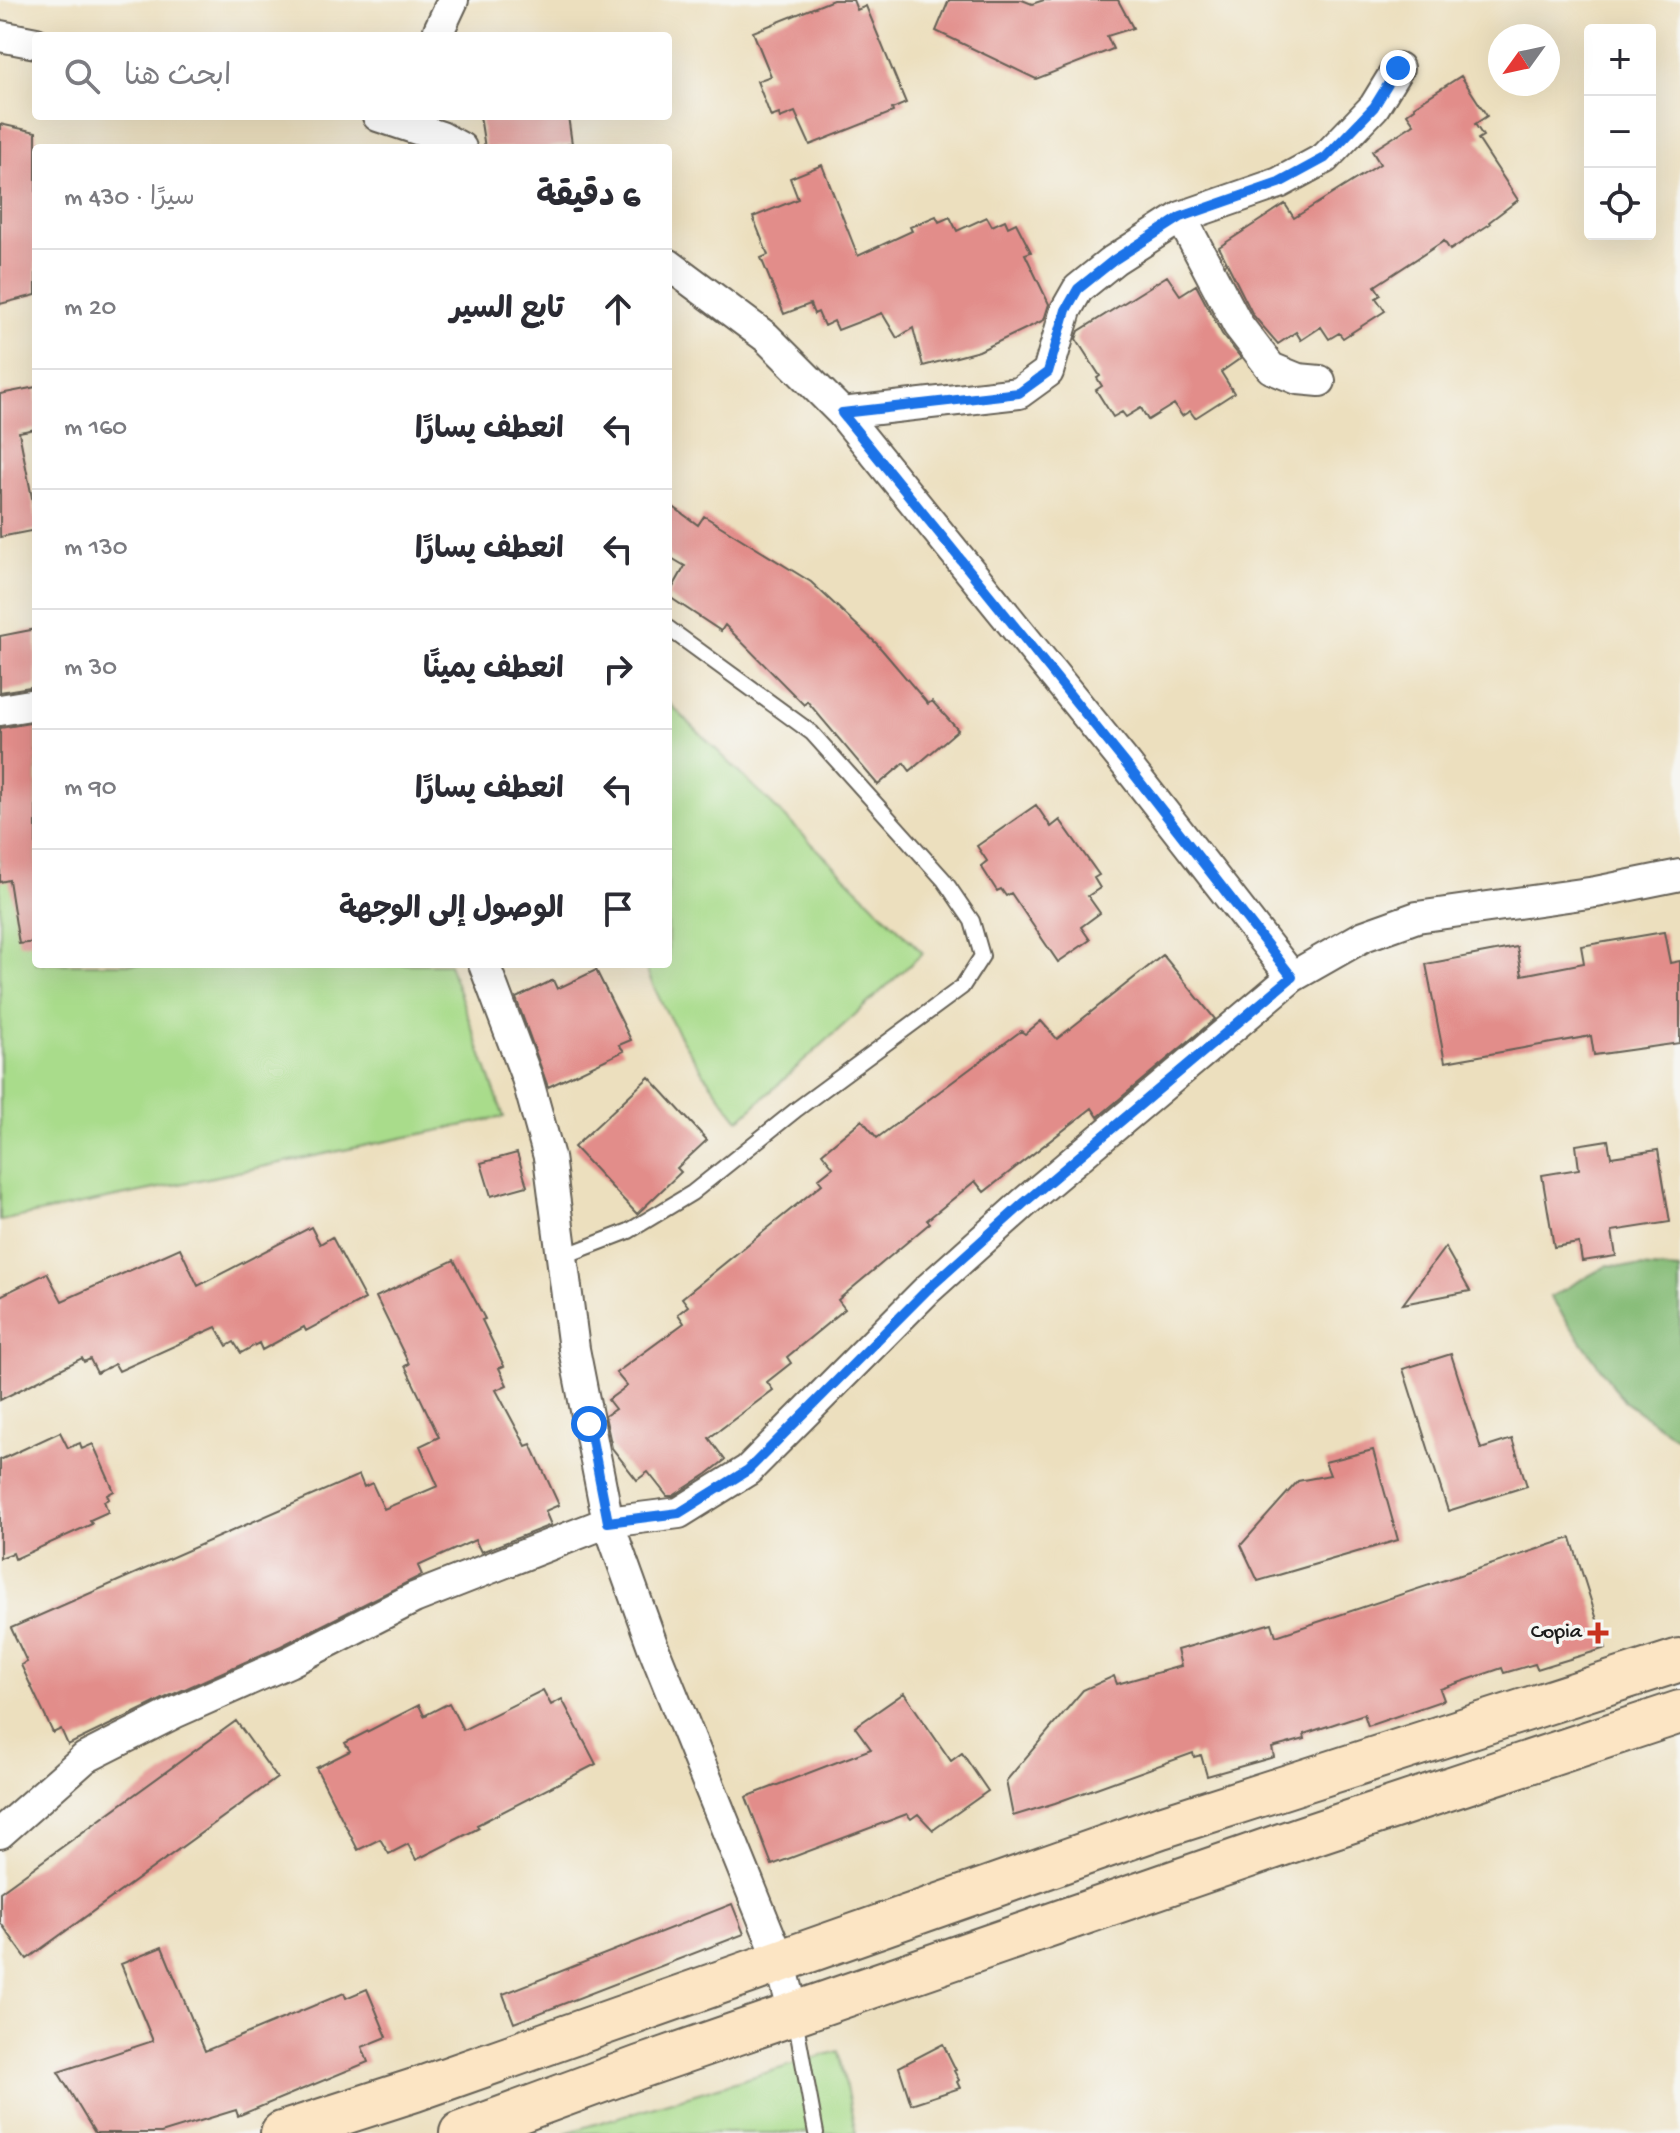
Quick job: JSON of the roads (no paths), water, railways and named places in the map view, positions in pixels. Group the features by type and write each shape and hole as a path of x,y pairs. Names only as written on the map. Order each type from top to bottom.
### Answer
{"street":[{"path":"439,32 453,0"},
{"path":"0,36 32,42"},
{"path":"842,413 1019,393 1048,372 1066,310 1078,289 1114,260 1181,217 1279,183 1325,158 1374,107 1398,68"},
{"path":"391,120 445,137"},
{"path":"1181,217 1238,325 1271,368 1298,379 1320,381"},
{"path":"672,267 766,337 842,413 1126,764 1292,977"},
{"path":"0,710 32,705"},
{"path":"0,1833 85,1758 174,1713 289,1662 414,1598 608,1522 679,1513 748,1470 928,1289 1025,1202 1292,977 1364,936 1417,917 1596,892 1680,875"},
{"path":"486,968 527,1078 549,1157 574,1349 608,1522 653,1647 780,1961 794,2014"},
{"path":"282,2133 415,2090 1161,1827 1680,1660"},
{"path":"461,2133 794,2014 1680,1712"}],"lane":[{"path":"564,1256 629,1231 692,1193 797,1109 962,987 982,956 972,921 944,880 812,733 672,631"},
{"path":"794,2014 816,2133"}],"place":[{"name":"Copia","path":"1598,1633"}]}
